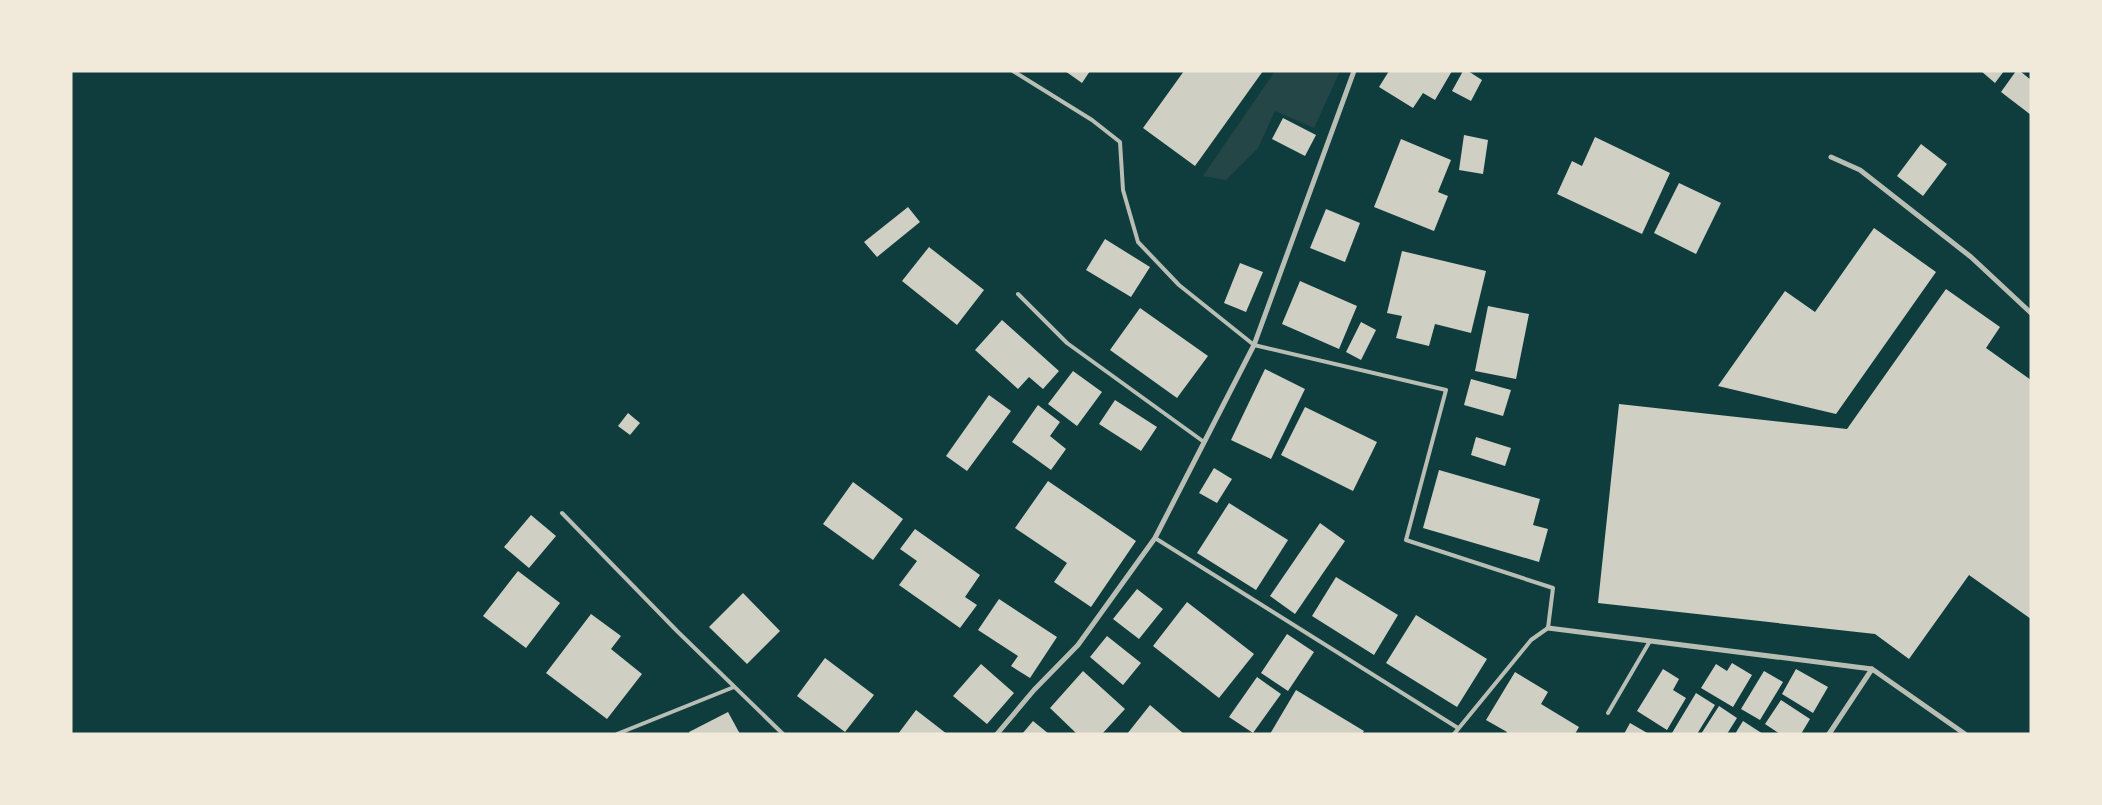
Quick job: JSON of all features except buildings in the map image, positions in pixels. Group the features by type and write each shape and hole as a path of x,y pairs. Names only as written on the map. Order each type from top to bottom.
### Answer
{"street":[{"path":"997,734 1034,690 1078,644 1155,538 1254,345 1354,71"},
{"path":"1831,157 1860,170 1972,257 2031,313"},
{"path":"1548,628 1872,669 1965,734"},
{"path":"1829,734 1872,669"}],"lane":[{"path":"1013,71 1092,120 1120,142 1122,190 1138,242 1179,285 1254,345 1446,390 1406,540 1553,588 1548,628 1530,640 1454,734"},
{"path":"1018,294 1067,343 1204,442"},
{"path":"562,513 783,734"},
{"path":"1155,538 1458,728"},
{"path":"1608,713 1650,641"},
{"path":"617,734 734,687"}],"shaded area":[{"path":"1275,71 1340,71 1314,128 1275,111 1258,148 1226,180 1203,176"}]}
